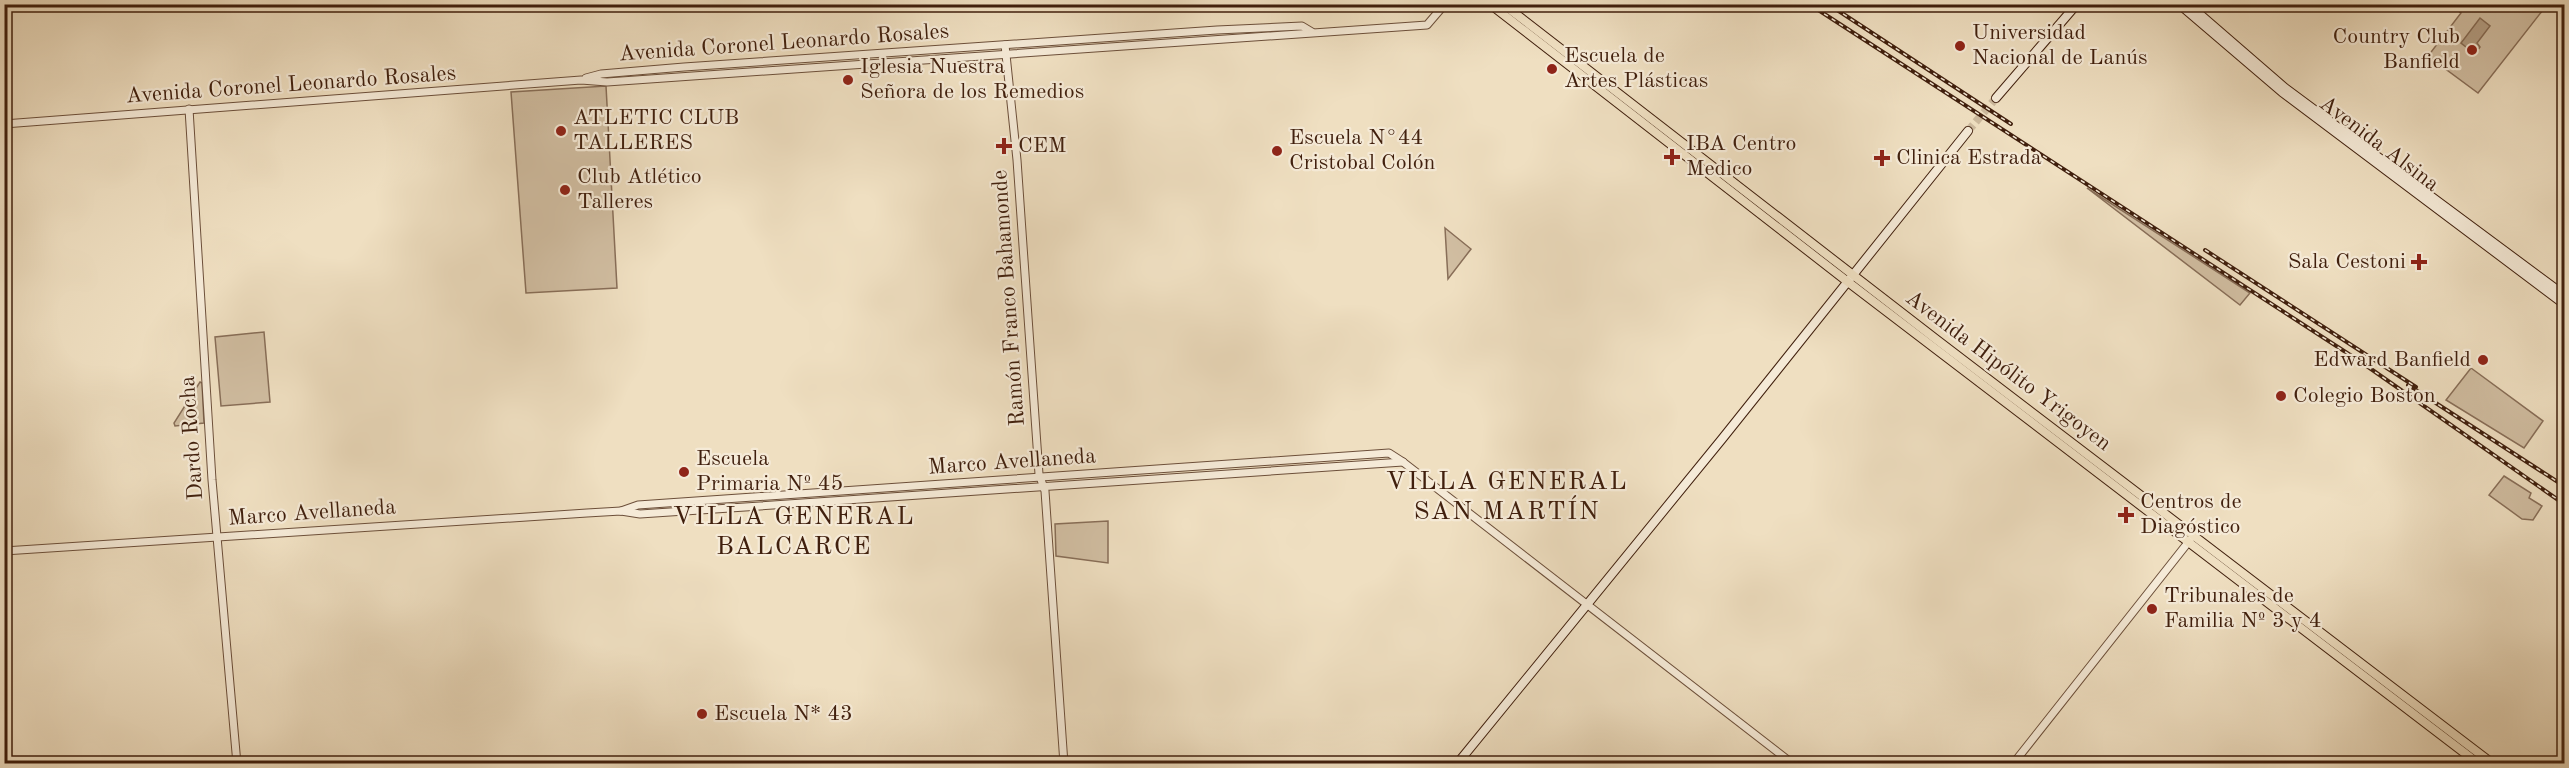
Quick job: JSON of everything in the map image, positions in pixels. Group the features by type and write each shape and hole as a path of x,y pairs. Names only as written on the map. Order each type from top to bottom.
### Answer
{"main road":[{"name":"Avenida Hipólito Yrigoyen","path":"1490,4 2191,539 2479,764"},
{"name":"Avenida Hipólito Yrigoyen","path":"1503,4 1851,279"},
{"path":"1996,98 2077,4"},
{"name":"Avenida Alsina","path":"2179,4 2282,92 2565,304"},
{"name":"Avenida Alsina","path":"2188,4 2285,88 2565,295"},
{"path":"1456,764 1851,279 1968,131"},
{"name":"Avenida Hipólito Yrigoyen","path":"2191,539 2493,764"}],"street":[{"name":"Avenida Coronel Leonardo Rosales","path":"4,124 581,80 607,82 1427,25 1445,4"},
{"name":"Avenida Coronel Leonardo Rosales","path":"581,80 602,74 1005,45 1302,26 1312,32"},
{"name":"Ramón Franco Bahamonde","path":"1005,45 1041,478 1044,487 1064,764"},
{"name":"Dardo Rocha","path":"189,109 217,538 237,764"},
{"name":"Marco Avellaneda","path":"4,551 621,511 650,504 1391,453 1793,764"},
{"name":"Marco Avellaneda","path":"621,511 640,514 1404,462"},
{"path":"2013,764 2191,539"},
{"path":"2559,764 2565,756"}],"shaded area":[{"name":"Country Club Banfield","path":"2544,4 2546,6 2478,93 2428,56 2461,13 2450,5"},
{"path":"2480,18 2490,26 2477,43 2480,47 2475,54 2461,43"},
{"name":"Club Atlético Talleres","path":"606,86 617,288 526,293 511,92"},
{"path":"2087,188 2250,293 2240,305"},
{"path":"1445,228 1471,249 1448,279"},
{"path":"264,332 270,402 221,406 215,337"},
{"path":"2471,368 2543,421 2524,448 2446,400"},
{"path":"200,382 202,383 204,423 175,426 174,423"},
{"path":"2504,476 2531,493 2529,498 2542,506 2533,520 2522,519 2489,495"},
{"path":"1108,521 1108,563 1056,556 1055,524"}],"tunnel":[{"path":"1968,131 1996,98"}],"railway":[{"path":"1809,4 2361,362 2564,504"},
{"path":"1828,4 2011,124"},
{"path":"2205,250 2416,387"},
{"path":"2408,385 2564,486"}],"place":[{"name":"Universidad Nacional de Lanús","path":"1960,46"},
{"name":"Country Club Banfield","path":"2472,50"},
{"name":"Escuela de Artes Plásticas","path":"1552,69"},
{"name":"Iglesia Nuestra Señora de los Remedios","path":"848,80"},
{"name":"ATLETIC CLUB TALLERES","path":"561,131"},
{"name":"CEM","path":"1004,146"},
{"name":"Escuela N°44 Cristobal Colón","path":"1277,151"},
{"name":"IBA Centro Medico","path":"1672,157"},
{"name":"Clinica Estrada","path":"1882,158"},
{"name":"Club Atlético Talleres","path":"565,190"},
{"name":"Sala Cestoni","path":"2419,262"},
{"name":"Edward Banfield","path":"2483,360"},
{"name":"Colegio Boston","path":"2281,396"},
{"name":"Escuela Primaria Nº 45","path":"684,472"},
{"name":"Centros de Diagóstico","path":"2126,515"},
{"name":"Tribunales de Familia Nº 3 y 4","path":"2152,609"},
{"name":"Escuela N* 43","path":"702,714"}],"district":[{"name":"VILLA GENERAL SAN MARTÍN","path":"1507,497"},
{"name":"VILLA GENERAL BALCARCE","path":"794,532"}]}
